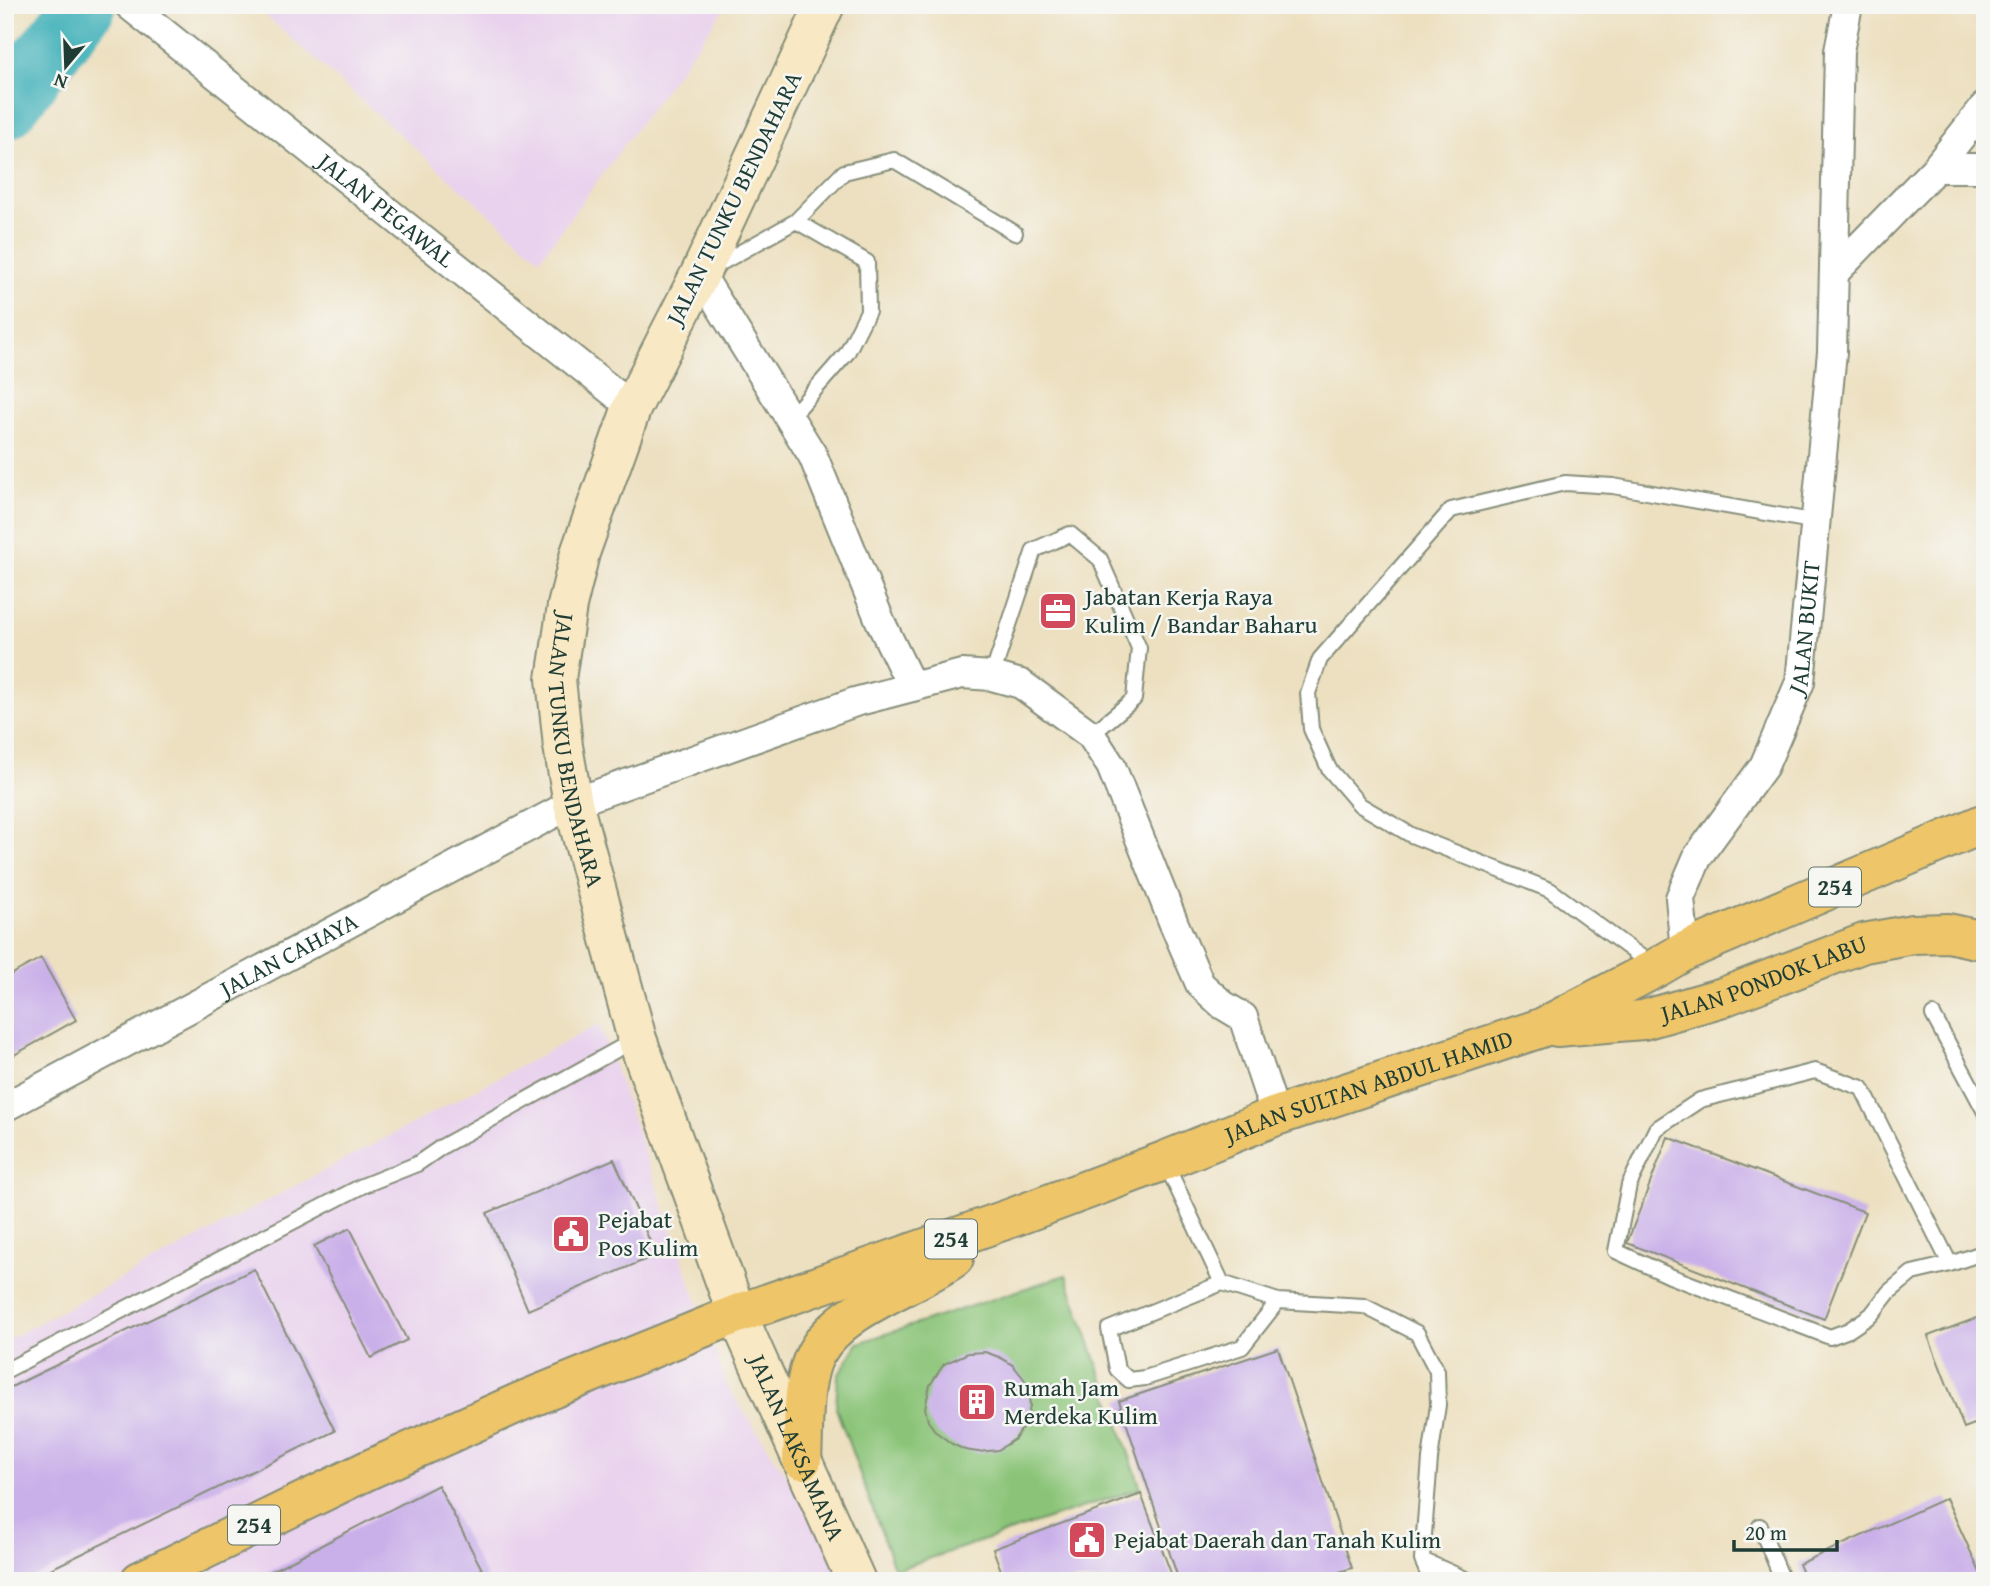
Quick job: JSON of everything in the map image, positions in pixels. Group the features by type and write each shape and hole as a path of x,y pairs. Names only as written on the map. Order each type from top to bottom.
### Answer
{"main road":[{"name":"JALAN SULTAN ABDUL HAMID","path":"737,1314 1011,1218 1276,1116 1541,1028 1670,959 1985,823"},
{"name":"JALAN PONDOK LABU","path":"1541,1028 1643,1020 1723,997 1864,943 1901,936 1948,933 1985,941"},
{"path":"802,1460 809,1374 815,1354 830,1334 873,1303 943,1266 1011,1218"},
{"name":"254","path":"140,1581 406,1453 520,1402 737,1314"}],"street":[{"name":"JALAN TUNKU BENDAHARA","path":"737,1314 638,1038 573,803 563,746 556,679 567,606 580,553 632,407 700,274 825,5"},
{"name":"JALAN BUKIT","path":"1670,959 1680,898 1698,856 1763,766 1800,682 1832,352 1839,51 1848,5"},
{"name":"JALAN PEGAWAL","path":"134,10 632,407"},
{"path":"1834,273 1936,168 1985,106"},
{"path":"1936,168 1985,168"},
{"path":"700,274 813,456 881,623 912,687"},
{"name":"JALAN CAHAYA","path":"5,1107 573,803 855,702 962,674 992,676 1021,684 1091,735"},
{"path":"1091,735 1111,766 1200,984 1223,1005 1242,1017 1276,1116"},
{"name":"JALAN LAKSAMANA","path":"737,1314 856,1581"}],"lane":[{"path":"700,274 796,221 844,172 894,160 1016,233"},
{"path":"790,418 846,353 868,311 867,262 796,221"},
{"path":"1670,959 1550,890 1411,835 1360,805 1329,769 1311,729 1308,693 1320,659 1451,510 1565,483 1614,486 1817,522"},
{"path":"992,676 1034,550 1070,534 1100,559 1139,648 1134,699 1091,735"},
{"path":"1933,1015 1985,1112"},
{"path":"5,1371 362,1186 417,1164 443,1146 638,1038"},
{"path":"1950,1264 1862,1088 1815,1071 1700,1100 1656,1129 1629,1185 1616,1251 1670,1276 1830,1337 1849,1330 1871,1315 1889,1292 1912,1273 1950,1264 1985,1252"},
{"path":"1164,1161 1222,1283"},
{"path":"1278,1301 1242,1346 1145,1378 1129,1380 1117,1369 1109,1329 1222,1283 1278,1301 1364,1306 1417,1332 1437,1371 1438,1405 1430,1459 1422,1560 1431,1581"},
{"path":"1760,1526 1783,1581"},
{"path":"1422,1560 1471,1581"}],"shaded area":[{"path":"254,5 727,5 540,259"},
{"path":"599,1024 728,1388 857,1581 5,1581 5,1341"}],"green space":[{"path":"1066,1275 1141,1488 895,1570 836,1408 838,1376 858,1343"}],"building":[{"path":"41,958 76,1020 5,1060 5,978"},
{"path":"1668,1137 1865,1212 1824,1319 1627,1243"},
{"name":"Pejabat Pos Kulim","path":"614,1159 656,1255 528,1310 487,1213"},
{"path":"350,1228 407,1340 371,1358 314,1246"},
{"path":"254,1269 335,1431 26,1581 5,1581 5,1390"},
{"path":"1985,1315 1985,1420 1964,1428 1928,1336"},
{"path":"1278,1348 1352,1568 1312,1581 1179,1581 1119,1401"},
{"name":"Rumah Jam Merdeka Kulim","path":"985,1352 1013,1365 1024,1379 1029,1392 1030,1407 1025,1424 1015,1439 998,1450 978,1452 952,1444 936,1432 928,1421 925,1408 930,1385 944,1364 968,1353"},
{"path":"438,1485 488,1581 252,1581"},
{"name":"Pejabat Daerah dan Tanah Kulim","path":"1141,1494 1174,1581 1005,1581 993,1549"},
{"path":"1946,1498 1984,1581 1806,1581 1799,1564"}],"waterway":[{"path":"5,108 85,5"}],"place":[{"name":"Jabatan Kerja Raya Kulim / Bandar Baharu","path":"1058,611"},
{"name":"Pejabat Pos Kulim","path":"571,1234"},
{"name":"Rumah Jam Merdeka Kulim","path":"977,1402"},
{"name":"Pejabat Daerah dan Tanah Kulim","path":"1087,1540"}]}
